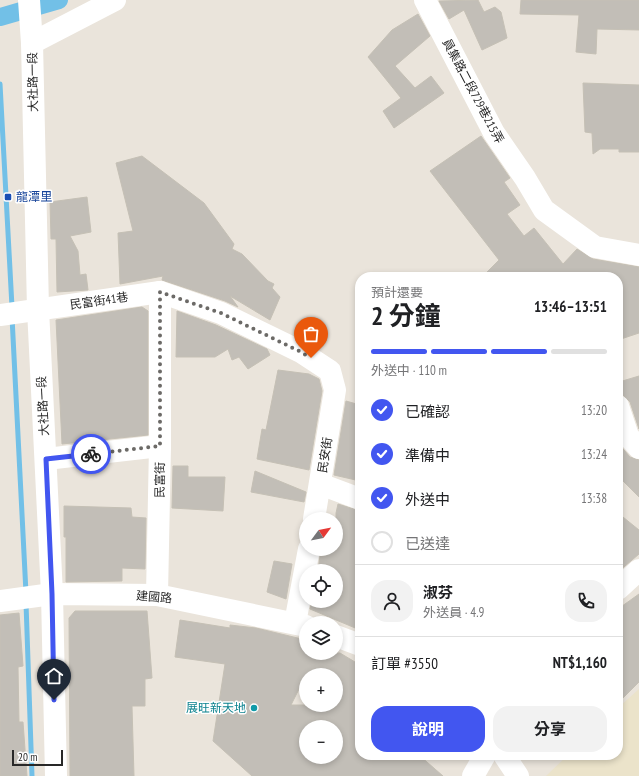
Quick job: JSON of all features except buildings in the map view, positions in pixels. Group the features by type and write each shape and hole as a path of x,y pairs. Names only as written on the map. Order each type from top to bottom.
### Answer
{"street":[{"name":"大社路一段","path":"29,0 32,39 38,310 52,594 56,776"},
{"path":"32,39 115,0"},
{"name":"員集路二段729巷215弄","path":"425,0 494,133 525,178 544,210 595,247 639,255"},
{"name":"民富街41巷","path":"0,315 160,292"},
{"name":"民安街","path":"160,292 221,313 301,352 330,371 334,390 315,512"},
{"name":"民富街","path":"157,596 160,446 160,292"},
{"path":"623,421 628,436 639,448"},
{"path":"46,459 160,446"},
{"path":"320,484 355,496"},
{"path":"302,616 308,556"},
{"path":"623,584 639,570"},
{"name":"建國路","path":"0,600 52,594 157,596 299,625"},
{"path":"343,639 355,643"},
{"path":"473,776 482,760"},
{"path":"507,760 518,776"}],"shaded area":[{"path":"639,689 639,776 546,776 563,760 623,760 623,703"}],"waterway":[{"path":"0,17 59,0"},
{"path":"0,84 12,307"},
{"path":"12,317 26,593"},
{"path":"26,603 32,776"}],"way so far":[{"path":"91,454 160,446 160,292 221,313 311,358"}],"place":[{"name":"龍潭里","path":"8,197"},
{"name":"展旺新天地","path":"254,708"}],"route":[{"path":"54,700 52,594 46,459 91,454"}]}
